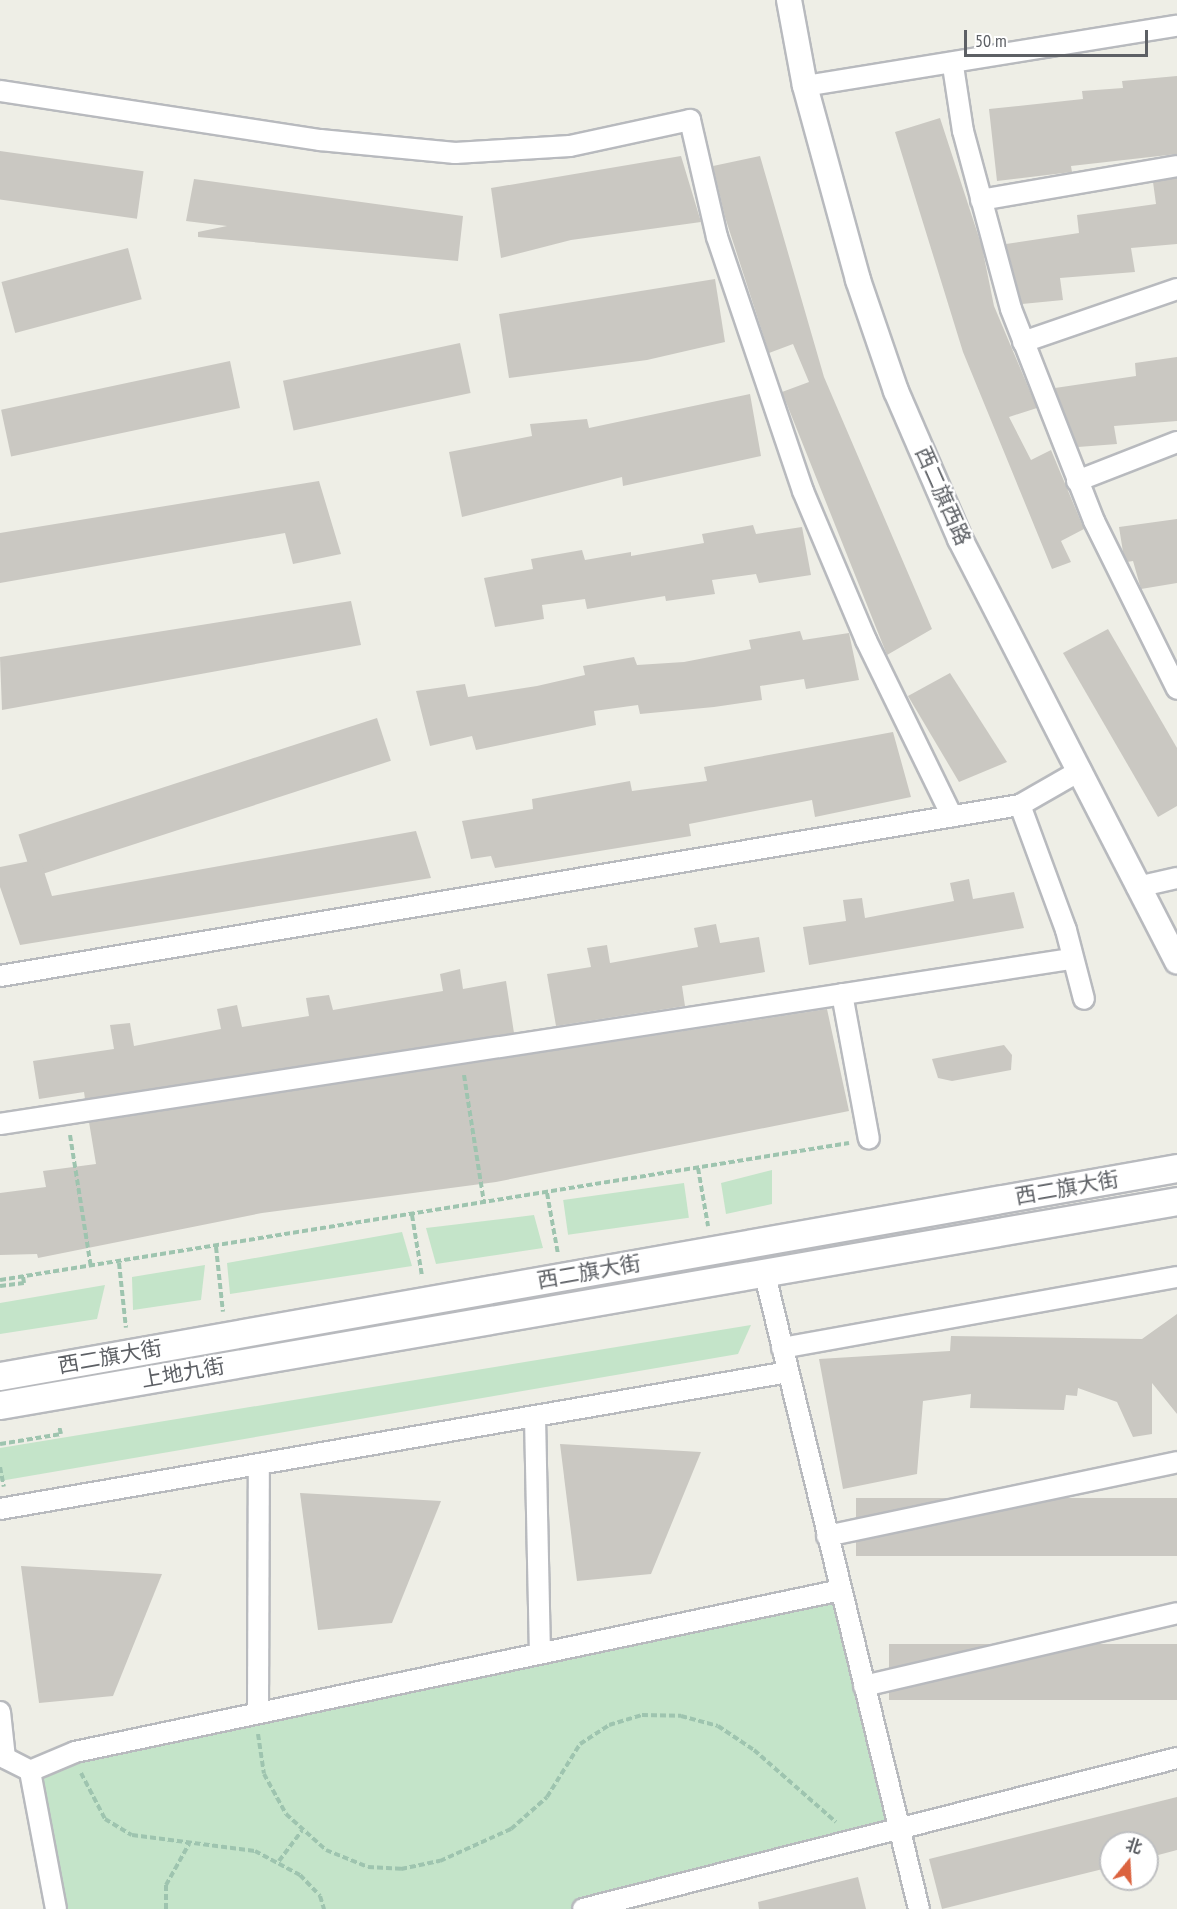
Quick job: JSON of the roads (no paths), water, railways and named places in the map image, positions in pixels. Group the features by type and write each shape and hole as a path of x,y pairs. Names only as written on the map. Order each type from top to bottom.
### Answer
{"main road":[{"name":"西二旗大街","path":"0,1376 1177,1168"},
{"name":"西二旗大街","path":"365,1341 765,1275 1177,1201"},
{"name":"上地九街","path":"0,1405 365,1341"}],"street":[{"name":"西二旗西路","path":"789,0 805,86 858,280 897,391 960,539 1081,770 1137,887 1177,961"},
{"path":"805,86 953,66 1177,26"},
{"path":"953,66 981,200 1023,342 1077,482 1177,690"},
{"path":"0,90 320,140 455,153 570,146 690,120 717,237 803,491 871,650 952,816"},
{"path":"981,200 1177,166"},
{"path":"1023,342 1177,289"},
{"path":"1077,482 1177,442"},
{"path":"0,976 1020,805 1081,770"},
{"path":"1020,805 1066,930 1071,959 1084,999"},
{"path":"1137,887 1177,878"},
{"path":"0,1124 1071,959"},
{"path":"842,994 869,1140"},
{"path":"765,1275 919,1909"},
{"path":"782,1348 1177,1276"},
{"path":"0,1509 260,1467 788,1372"},
{"path":"535,1417 540,1653"},
{"path":"827,1536 1177,1461"},
{"path":"258,1713 260,1467"},
{"path":"30,1771 75,1752 841,1590"},
{"path":"864,1686 1177,1613"},
{"path":"0,1712 5,1758 30,1771"},
{"path":"583,1909 901,1831 1177,1758"},
{"path":"30,1771 56,1909"}]}
